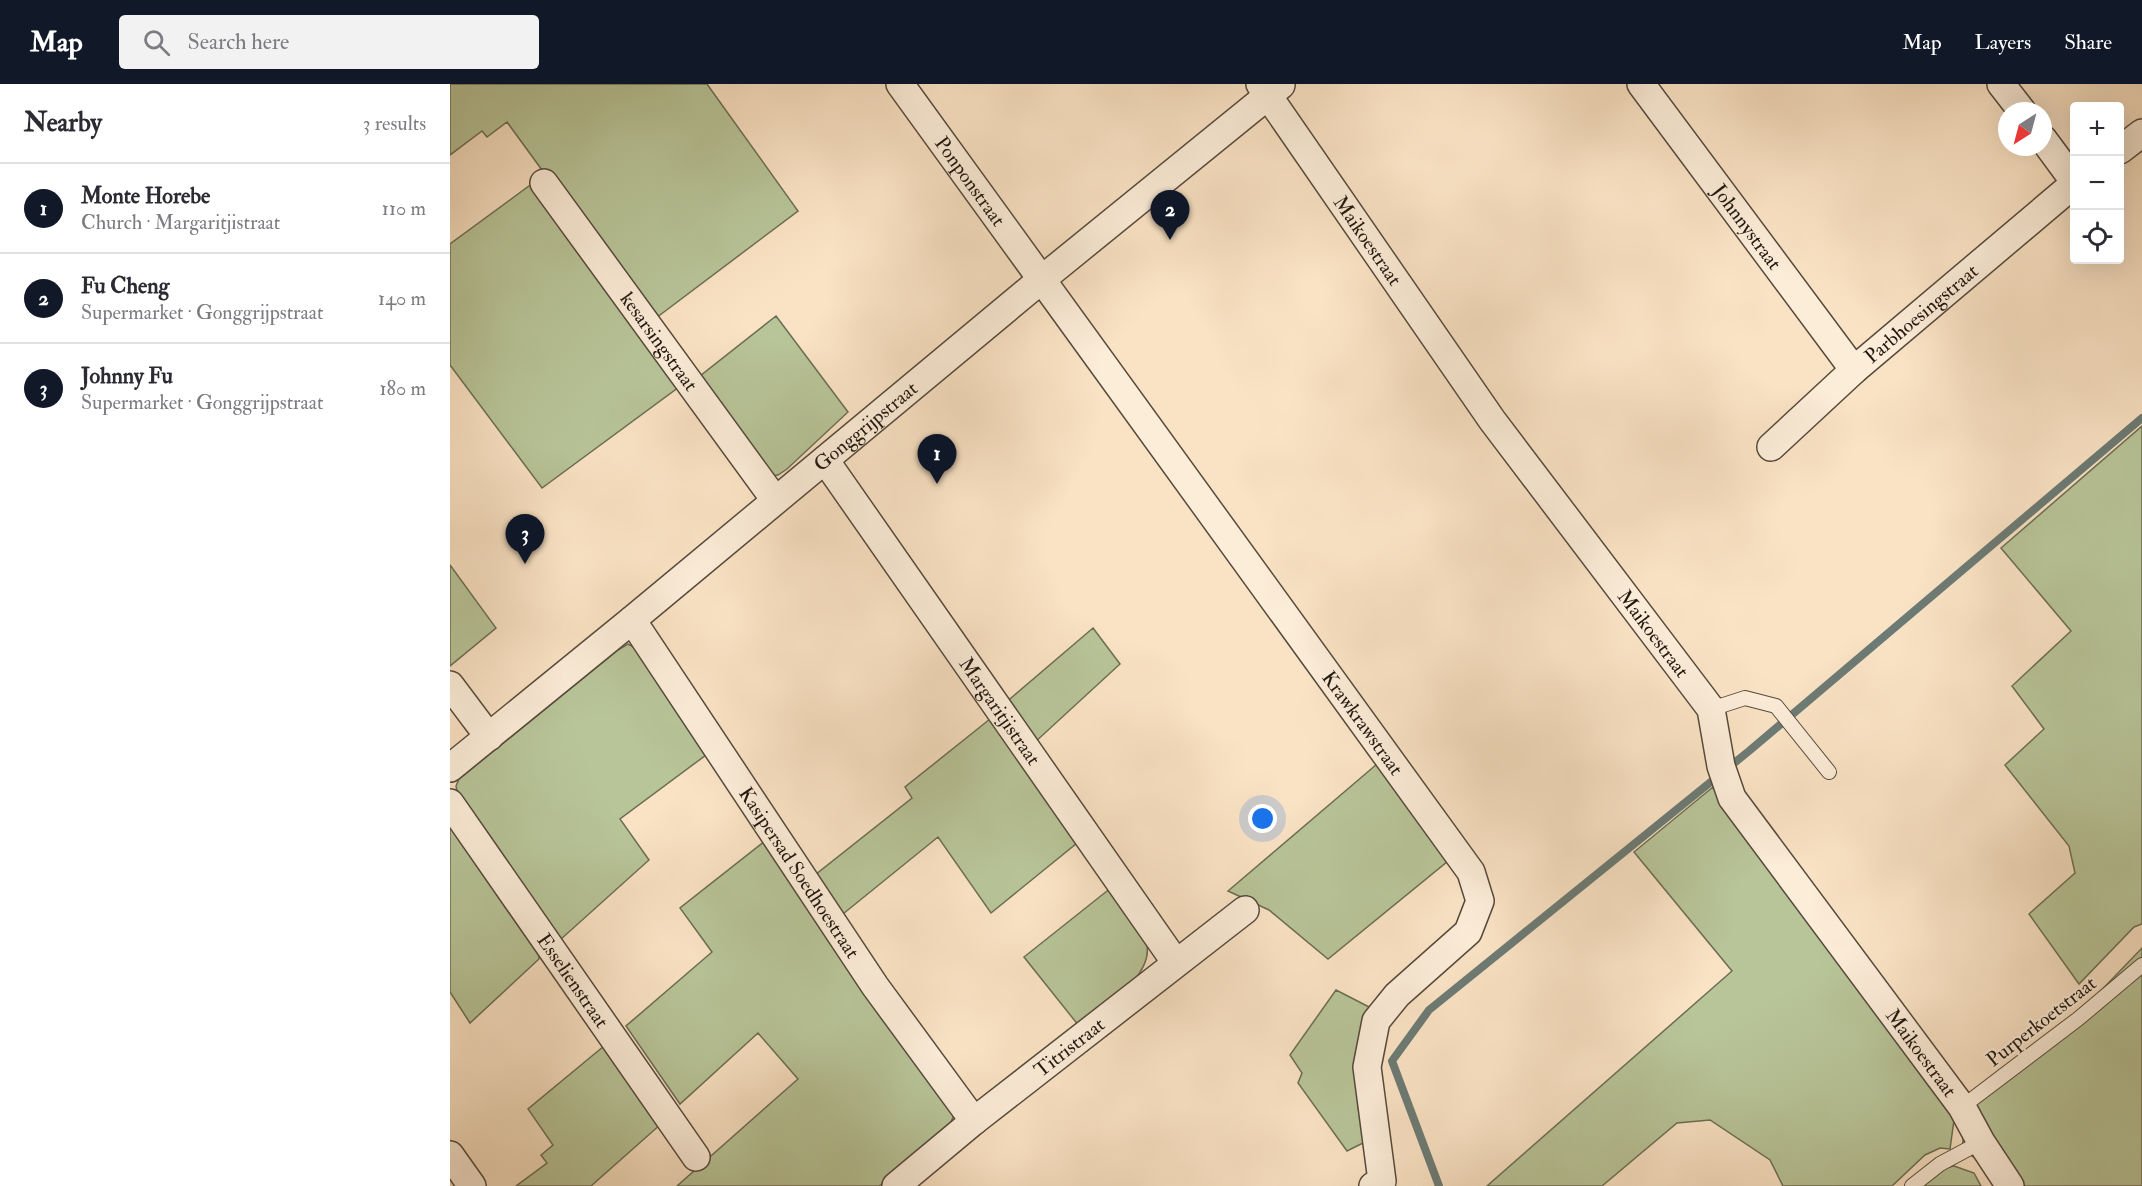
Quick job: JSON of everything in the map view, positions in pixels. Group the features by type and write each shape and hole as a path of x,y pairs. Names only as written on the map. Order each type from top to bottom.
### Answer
{"street":[{"name":"Ponponstraat","path":"900,84 1041,280"},
{"name":"Johnnystraat","path":"1641,84 1854,370"},
{"path":"2001,84 2015,102"},
{"name":"Gonggrijpstraat","path":"450,768 825,460 1270,88"},
{"name":"Maikoestraat","path":"1270,88 1492,420 1711,709 1724,775 1732,798 1962,1107 1981,1142 2010,1186"},
{"path":"2124,147 2142,133"},
{"path":"2052,151 2070,176"},
{"name":"kesarsingstraat","path":"544,183 774,500"},
{"name":"Parbhoesingstraat","path":"1772,447 1854,370 2070,185"},
{"name":"Krawkrawstraat","path":"1041,280 1471,872 1480,901 1468,932 1397,995 1376,1021 1367,1067 1380,1184"},
{"name":"Margaritjistraat","path":"825,460 1176,963"},
{"name":"Kasipersad Soedhoestraat","path":"632,620 875,986 974,1121"},
{"path":"450,686 489,737"},
{"name":"Esselienstraat","path":"450,803 696,1157"},
{"name":"Titristraat","path":"896,1186 974,1121 1151,985 1176,963 1203,945 1245,910"},
{"path":"450,1155 472,1186"}],"lane":[{"path":"1711,709 1745,698 1776,706 1829,772"},
{"name":"Purperkoetstraat","path":"1962,1107 2078,1019 2142,965"},
{"path":"1912,1186 1940,1164 1981,1142"}],"green space":[{"path":"450,84 707,84 798,211 652,321 507,122 487,137 482,131 450,155"},
{"path":"533,183 683,384 542,488 450,365 450,244"},
{"path":"776,316 848,412 787,469 778,475 770,476 695,380"},
{"path":"2142,426 2142,924 2134,927 2079,984 2029,914 2075,873 2069,846 2005,765 2044,729 2012,686 2071,631 2001,548"},
{"path":"450,565 496,628 450,666"},
{"path":"1093,628 1120,664 1033,744 1004,704"},
{"path":"628,644 639,650 706,755 620,819 649,860 560,940 458,796 456,786 459,779"},
{"path":"990,719 1077,843 991,913 938,837 838,918 810,879 912,798 905,787"},
{"path":"1377,764 1448,861 1328,959 1269,910 1228,891"},
{"path":"1713,787 1809,903 1955,1113 1950,1149 1940,1148 1925,1155 1892,1186 1783,1186 1770,1160 1710,1120 1677,1123 1602,1186 1487,1186 1732,971 1634,852"},
{"path":"450,816 539,948 539,959 470,1023 450,992"},
{"path":"765,841 954,1115 947,1131 879,1186 677,1186 798,1079 758,1033 680,1104 626,1026 712,952 680,908"},
{"path":"1112,887 1145,938 1147,951 1144,964 1137,977 1126,989 1079,1026 1024,957"},
{"path":"2142,948 2142,1186 1998,1186 1984,1163 1962,1150 1966,1112 2091,1001"},
{"path":"1336,990 1373,1009 1356,1072 1358,1107 1365,1142 1347,1151 1298,1083 1302,1073 1290,1055"},
{"path":"604,1046 661,1124 591,1186 516,1186 547,1163 541,1155 553,1145 528,1109"},
{"path":"1954,1166 1974,1173 1981,1186 1912,1186 1929,1171"}],"waterway":[{"path":"1439,1186 1392,1061 1429,1010 1749,751 2142,418"}],"place":[{"name":"Fu Cheng","path":"1170,240"},
{"name":"Monte Horebe","path":"937,484"},
{"name":"Johnny Fu","path":"525,564"}]}
